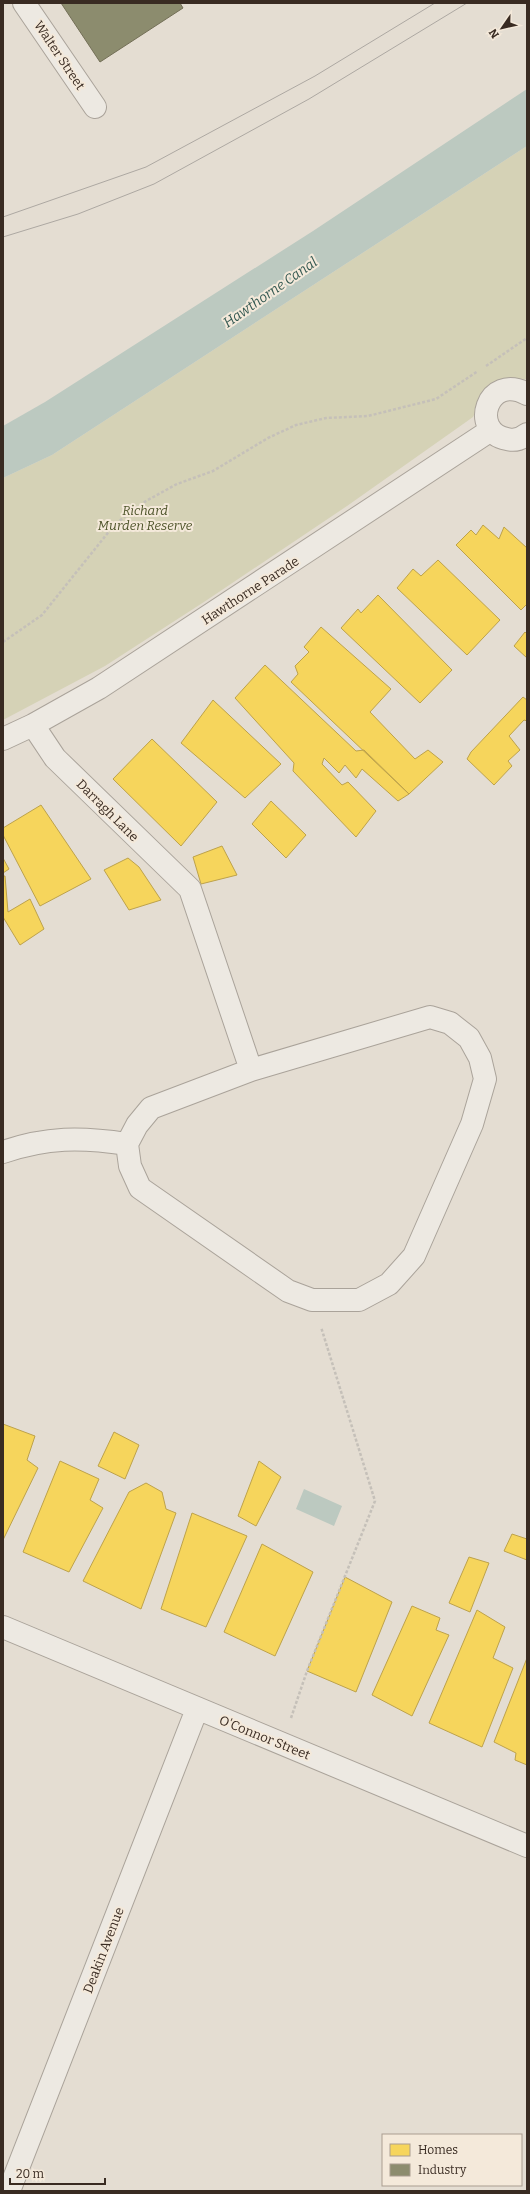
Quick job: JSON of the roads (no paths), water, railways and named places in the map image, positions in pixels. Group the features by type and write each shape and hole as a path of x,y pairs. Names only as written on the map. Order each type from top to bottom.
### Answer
{"street":[{"name":"Walter Street","path":"24,3 95,107"},
{"path":"526,436 510,440 496,435 491,430 486,420 486,410 490,400 497,392 507,389 518,389 527,394"},
{"name":"Hawthorne Parade","path":"3,739 33,725 99,688 491,430"},
{"name":"Darragh Lane","path":"33,725 55,758 190,889 251,1070"},
{"path":"430,1017 450,1023 468,1038 480,1058 485,1079 472,1124 414,1256 389,1284 359,1300 312,1300 288,1291 140,1188 130,1166 126,1144 137,1125 151,1108 251,1070 430,1017"},
{"path":"3,1152 32,1142 61,1140 90,1139 126,1144"},
{"name":"O'Connor Street","path":"3,1627 527,1846"},
{"name":"Deakin Avenue","path":"9,2191 197,1709"}],"water":[{"name":"Hawthorne Canal","path":"527,89 527,146 52,455 3,478 3,426 45,402 313,231"},
{"path":"304,1489 342,1506 334,1526 296,1509"}],"tram line":[{"path":"3,217 146,167 315,76 435,3"},
{"path":"3,237 78,214 154,184 309,99 467,3"}],"park label":[{"name":"Richard Murden Reserve","path":"145,518"}]}
